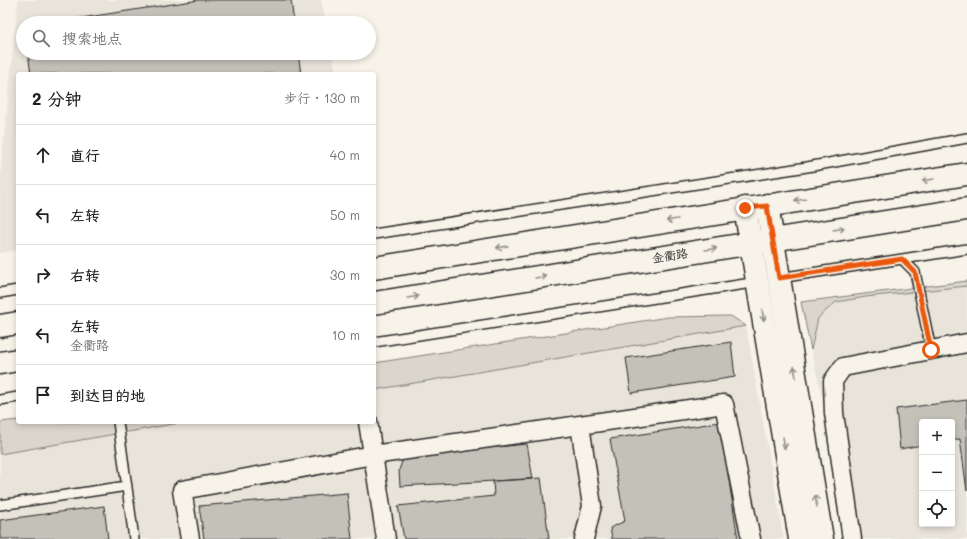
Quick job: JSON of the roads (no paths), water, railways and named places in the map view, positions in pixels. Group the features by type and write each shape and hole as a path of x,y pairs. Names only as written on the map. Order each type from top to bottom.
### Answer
{"main road":[{"path":"376,268 967,174"},
{"path":"767,206 773,240 768,280 800,539"},
{"path":"745,208 751,243 768,280 822,539"},
{"name":"金衢路","path":"376,303 967,209"},
{"path":"0,326 16,323"},
{"path":"0,363 16,360"}],"street":[{"path":"852,539 834,413 833,381 843,367 967,343"},
{"path":"190,539 182,490 374,455 724,404 751,539"},
{"path":"368,424 386,539"},
{"path":"580,425 592,506 584,539"}],"lane":[{"path":"376,234 799,168 967,138"},
{"path":"376,342 967,249"},
{"path":"902,259 915,272 931,350"},
{"path":"0,293 16,290"},
{"path":"0,400 16,397"},
{"path":"118,424 134,539"},
{"path":"0,505 126,486"}]}
